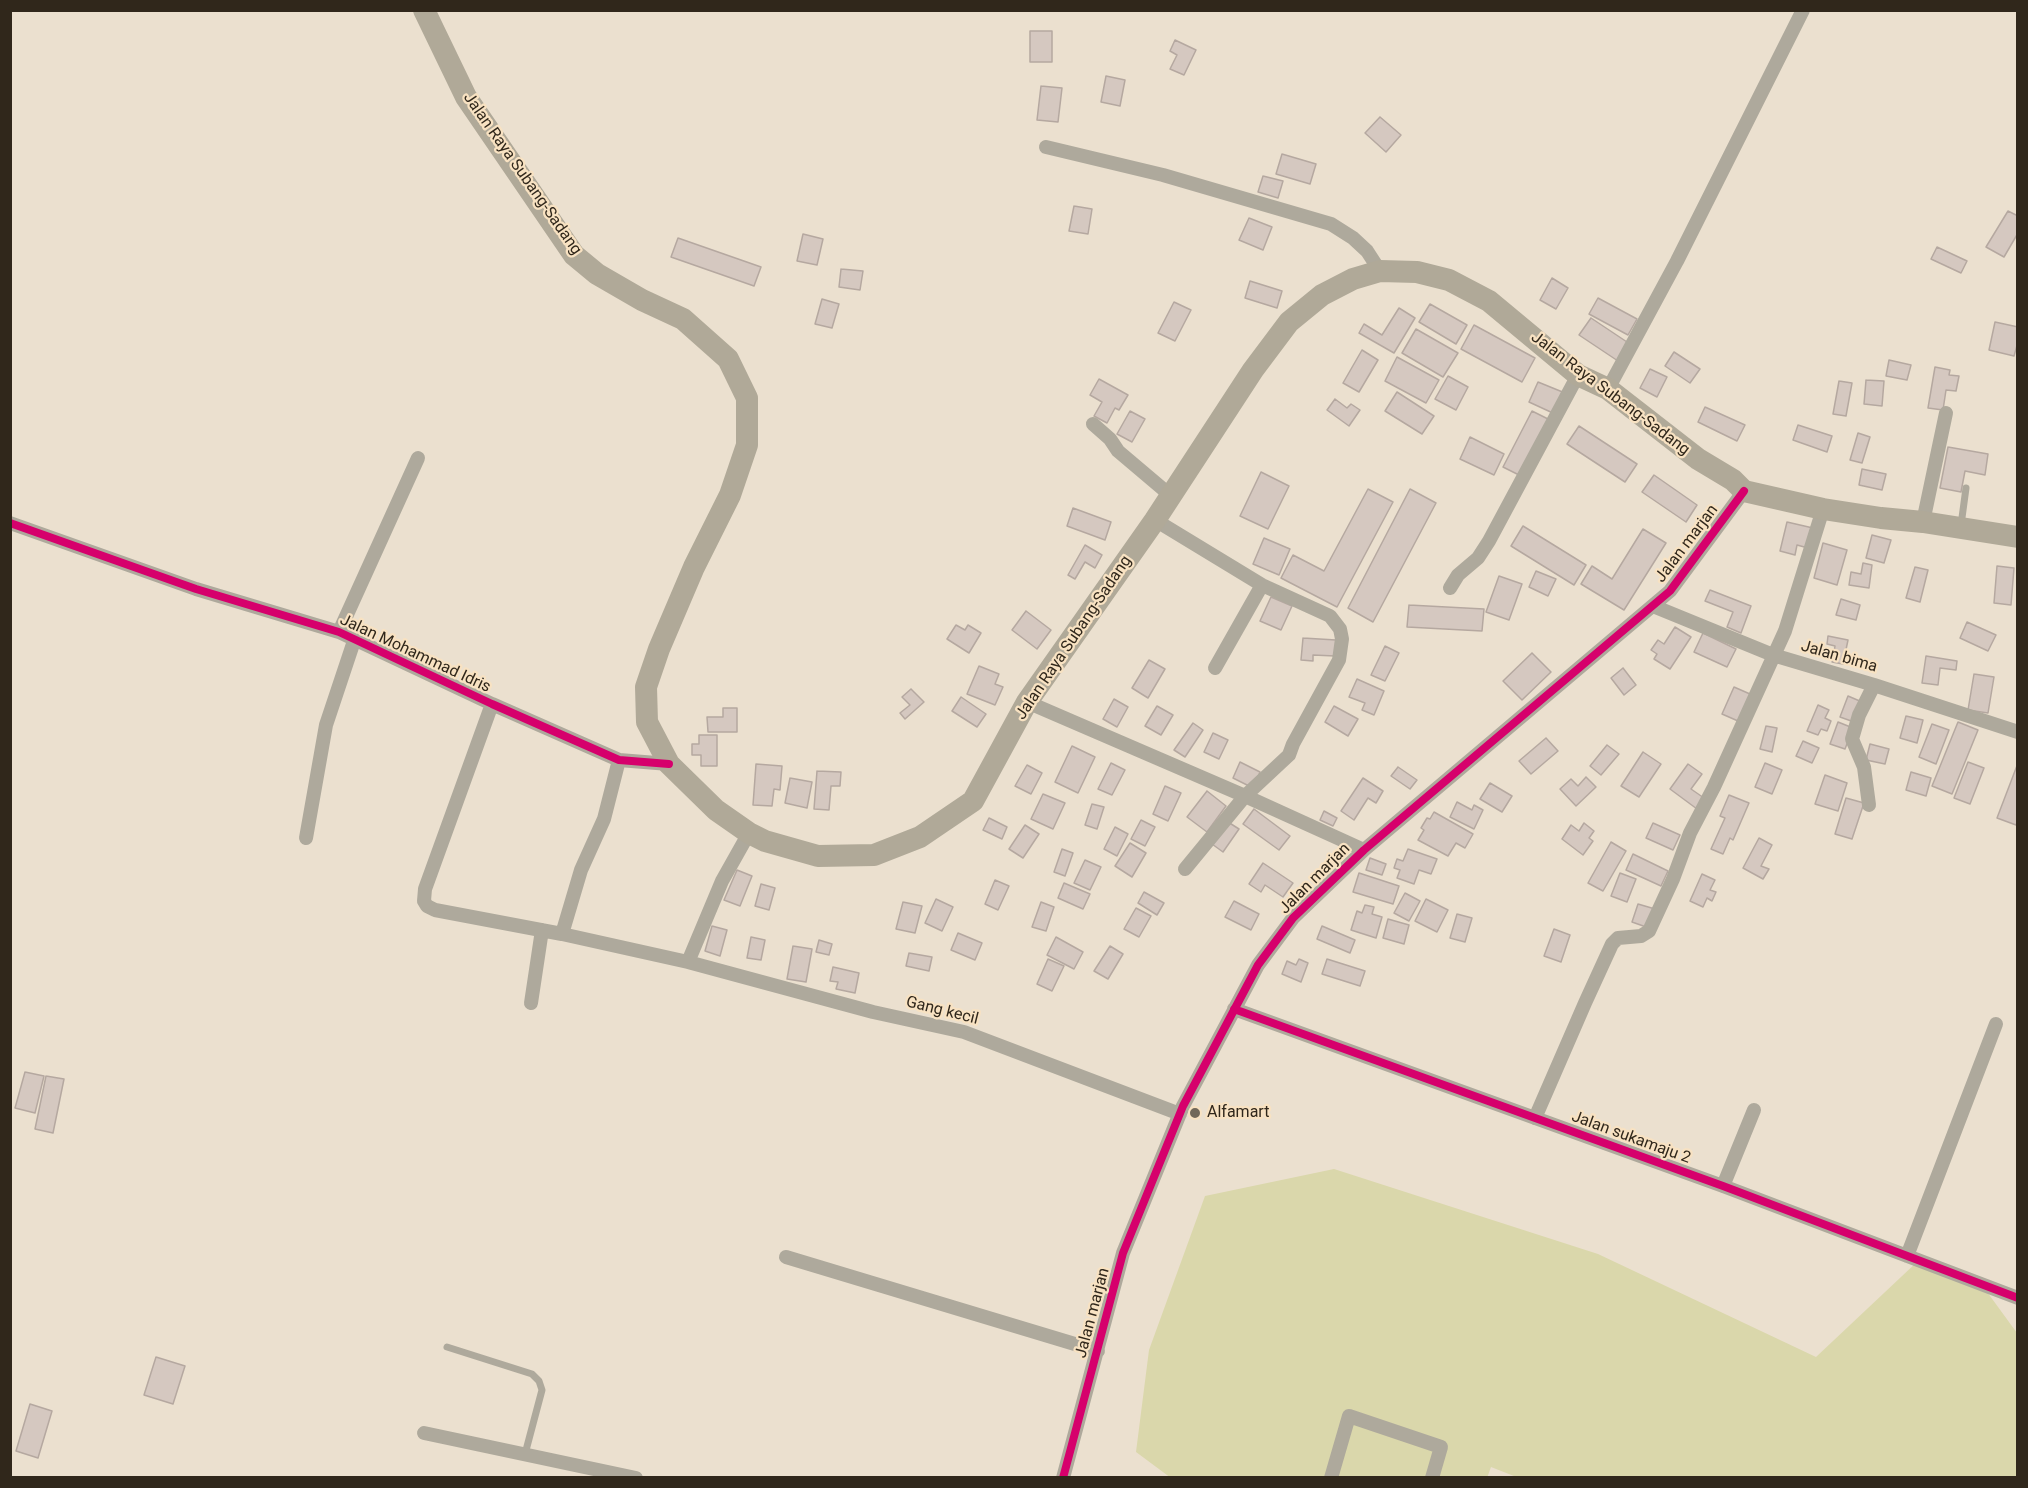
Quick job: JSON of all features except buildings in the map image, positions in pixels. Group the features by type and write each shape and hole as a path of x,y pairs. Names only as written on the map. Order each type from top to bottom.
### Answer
{"main road":[{"name":"Jalan Raya Subang-Sadang","path":"424,10 466,97 574,255 597,274 642,300 683,319 729,359 747,398 747,445 730,495 694,567 659,649 646,687 647,722 669,764 716,810 765,841 818,855 874,855 920,837 973,801 1027,702 1155,520 1252,370 1289,322 1322,295 1353,279 1380,271 1417,272 1449,280 1489,301 1578,375 1608,389 1698,459 1733,480 1744,491 1823,509 2018,537"}],"street":[{"path":"1608,389 1677,261 1803,10"},
{"path":"1046,147 1163,175 1331,224 1353,238 1367,251 1380,271"},
{"path":"1450,588 1458,575 1478,558 1489,541 1578,375"},
{"path":"1923,522 1946,413"},
{"path":"1093,424 1110,438 1118,451 1170,495"},
{"path":"339,632 418,458"},
{"name":"Jalan marjan","path":"1063,1478 1123,1254 1180,1114 1258,965 1293,918 1364,850 1670,591 1744,491"},
{"path":"1535,1118 1612,944 1618,938 1641,936 1649,931 1673,879 1690,833 1714,787 1785,631 1823,509"},
{"path":"1155,520 1262,585 1330,616 1340,629 1342,649 1339,660 1289,755 1245,796 1185,869"},
{"name":"Jalan Mohammad Idris","path":"10,523 196,589 339,632 354,641 619,760 669,764"},
{"path":"1215,668 1262,585"},
{"name":"Jalan bima","path":"1653,606 1773,655 2018,732"},
{"path":"306,838 326,725 354,641"},
{"path":"1869,805 1864,767 1852,739 1859,715 1874,685"},
{"path":"1027,702 1364,850"},
{"name":"Gang kecil","path":"492,704 425,889 423,901 427,906 435,910 562,934 688,962 873,1012 964,1032 1180,1114"},
{"path":"562,934 582,870 604,819 619,760"},
{"path":"688,962 722,881 749,833"},
{"path":"531,1004 542,930"},
{"name":"Jalan sukamaju 2","path":"1234,1009 1723,1186 2018,1298"},
{"path":"1907,1257 1996,1024"},
{"path":"1723,1186 1754,1110"},
{"path":"786,1257 1098,1352"},
{"path":"1331,1478 1349,1416 1441,1447 1432,1478"},
{"path":"424,1433 636,1478"}],"lane":[{"path":"1960,527 1966,488"},
{"path":"447,1347 532,1374 539,1381 542,1390 525,1454"}],"shaded area":[{"path":"1334,1169 1598,1254 1816,1357 1918,1261 1982,1285 2017,1333 2017,1477 1519,1478 1491,1467 1487,1478 1171,1478 1136,1452 1149,1350 1205,1196"}],"cycle path":[{"path":"1063,1478 1123,1253 1183,1106 1258,965 1293,918 1364,850 1670,591 1744,491"},
{"path":"10,523 196,589 339,632 492,704 619,760 669,764"},
{"path":"1234,1009 1723,1186 2018,1298"}],"place":[{"name":"Alfamart","path":"1195,1113"}]}
